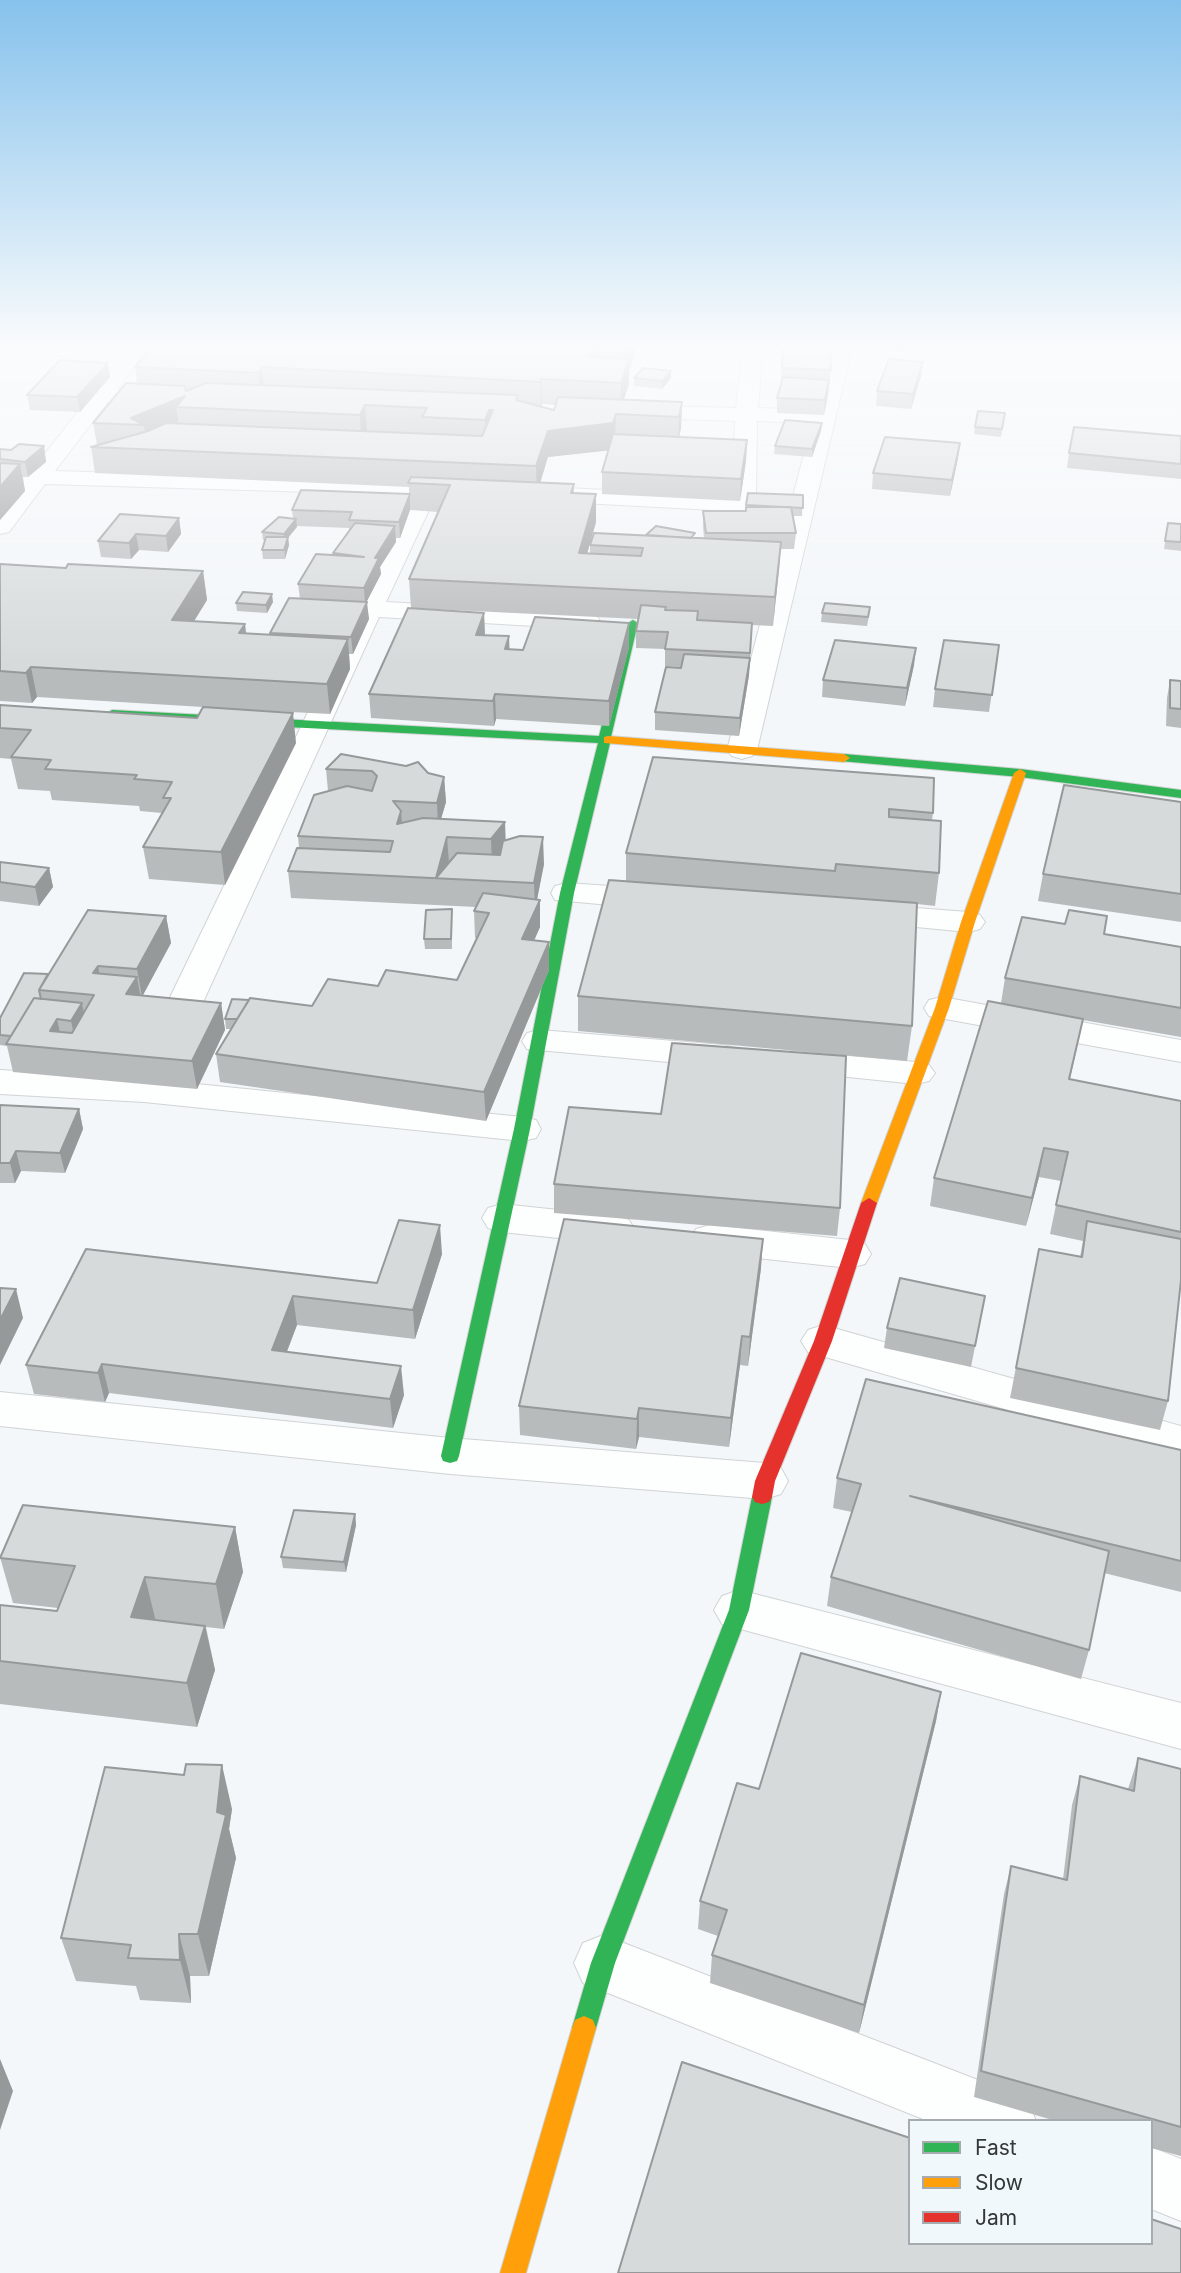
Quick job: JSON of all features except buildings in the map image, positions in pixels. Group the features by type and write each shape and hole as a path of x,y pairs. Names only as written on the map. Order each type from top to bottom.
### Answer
{"street":[{"path":"0,527 56,454"},
{"path":"744,504 745,454"},
{"path":"742,750 800,507 815,454"},
{"path":"0,476 483,491"},
{"path":"145,1090 315,723 428,488"},
{"path":"524,493 800,507"},
{"path":"370,610 660,625"},
{"path":"450,1456 522,1129 567,893 633,623"},
{"path":"743,629 771,631"},
{"path":"95,713 315,723 742,750 1020,774 1181,794"},
{"path":"513,2273 603,1963 739,1609 765,1481 823,1341 850,1254 942,1008 968,922 1020,774"},
{"path":"567,893 692,902"},
{"path":"830,912 968,922"},
{"path":"942,1008 1181,1051"},
{"path":"540,1041 916,1073"},
{"path":"0,1082 145,1090 522,1129"},
{"path":"502,1218 850,1254"},
{"path":"823,1341 1181,1443"},
{"path":"0,1409 450,1456 765,1481"},
{"path":"739,1609 1181,1726"},
{"path":"603,1963 1000,2119"},
{"path":"1153,2179 1181,2190"}],"traffic: fast":[{"path":"450,1456 522,1129 567,893 633,623"},
{"path":"112,714 608,740"},
{"path":"844,758 1020,773 1181,794"},
{"path":"584,2028 603,1963 739,1610 762,1497"}],"traffic: slow":[{"path":"608,740 844,758"},
{"path":"869,1203 942,1008 968,922 1020,773"},
{"path":"513,2273 584,2028"}],"traffic: jam":[{"path":"762,1497 765,1481 823,1341 869,1203"}]}
